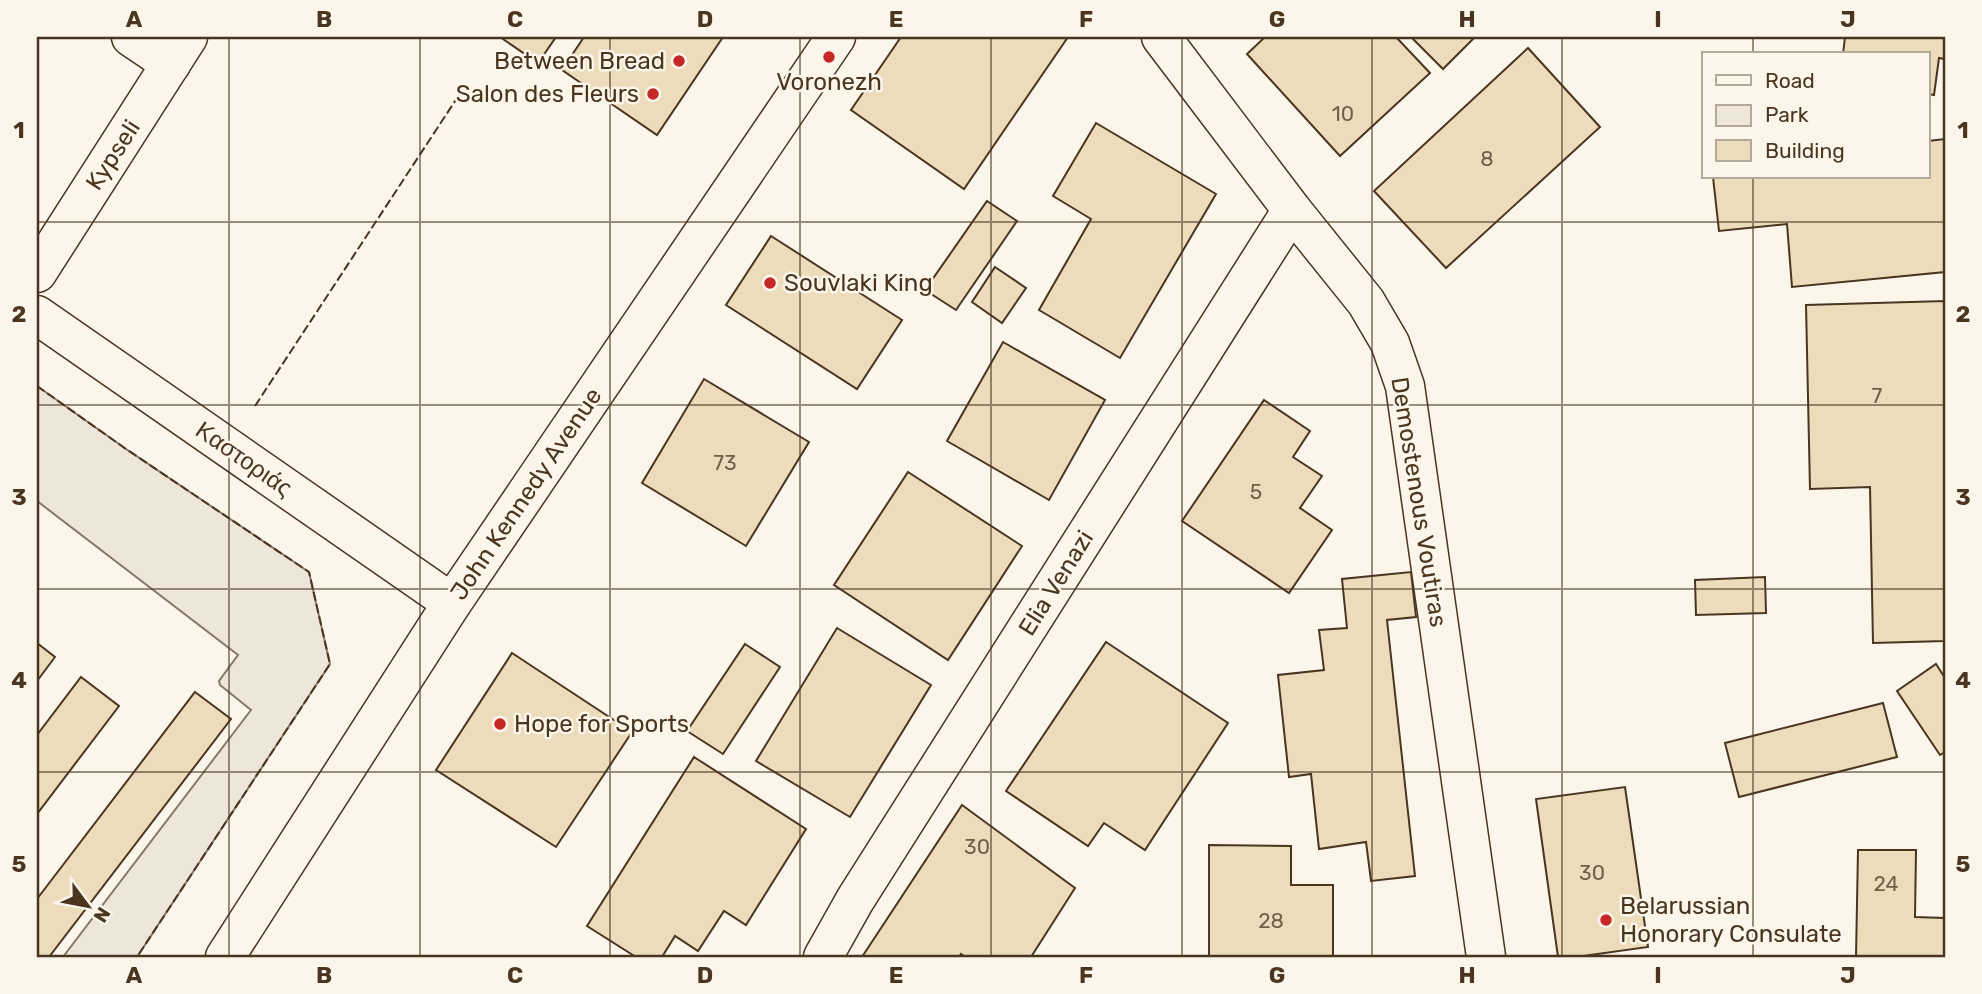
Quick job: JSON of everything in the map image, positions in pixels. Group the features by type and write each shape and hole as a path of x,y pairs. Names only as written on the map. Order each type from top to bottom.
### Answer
{"street":[{"path":"131,37 179,51"},
{"name":"John Kennedy Avenue","path":"225,957 452,603 836,37"},
{"name":"Demostenous Voutiras","path":"1161,37 1292,210 1366,302 1390,343 1405,386 1486,957"},
{"name":"Kypseli","path":"37,273 179,51"},
{"name":"Elia Venazi","path":"823,957 870,877 1292,210"},
{"name":"Καστοριάς","path":"37,315 452,603"}],"green space":[{"path":"37,386 309,572 330,664 137,957 63,957 251,710 220,685 219,681 238,655 37,501"}],"building":[{"path":"500,37 556,37 538,63"},
{"path":"584,37 723,37 657,135 562,70"},
{"path":"901,37 1068,37 964,189 851,110"},
{"path":"1265,37 1396,37 1430,73 1340,156 1247,54"},
{"path":"1411,37 1475,37 1443,69"},
{"path":"1845,37 1945,37 1945,59 1939,58 1934,95 1930,94 1930,52 1843,52"},
{"path":"1528,48 1600,127 1446,268 1374,191"},
{"path":"1096,123 1216,194 1120,358 1039,310 1091,219 1053,196"},
{"path":"1945,139 1945,272 1792,287 1787,224 1719,231 1713,178 1930,178 1930,141"},
{"path":"987,201 1017,221 956,310 925,290"},
{"path":"771,236 902,320 857,389 726,305"},
{"path":"995,267 1026,288 1002,323 972,302"},
{"path":"1945,301 1945,641 1873,643 1870,487 1810,489 1806,305"},
{"path":"1003,342 1105,400 1049,500 947,441"},
{"path":"704,379 809,442 746,546 642,483"},
{"path":"1264,400 1310,431 1293,457 1322,476 1300,508 1332,530 1289,593 1182,521"},
{"path":"908,472 1022,546 948,660 834,585"},
{"path":"1411,572 1416,617 1387,620 1415,876 1371,881 1366,842 1319,849 1311,774 1289,777 1278,675 1324,670 1319,630 1347,628 1342,579"},
{"path":"1765,577 1766,613 1696,615 1695,580"},
{"path":"837,628 931,685 850,817 756,761"},
{"path":"1106,642 1228,723 1145,850 1104,823 1088,846 1006,791"},
{"path":"37,643 55,657 37,681"},
{"path":"745,644 780,667 723,754 687,731"},
{"path":"512,653 632,732 556,847 436,770"},
{"path":"1936,664 1945,678 1945,752 1940,755 1897,691"},
{"path":"81,677 119,706 37,814 37,735"},
{"path":"195,692 231,719 49,957 37,957 37,899"},
{"path":"1883,703 1897,757 1739,797 1725,743"},
{"path":"694,757 806,829 746,925 724,911 698,951 675,936 662,957 636,957 587,926"},
{"path":"1625,787 1648,947 1558,957 1536,799"},
{"path":"962,805 1075,888 1031,957 965,957 961,954 959,957 862,957"},
{"path":"1209,845 1291,846 1291,885 1333,885 1333,957 1209,957"},
{"path":"1858,850 1916,850 1915,917 1945,918 1945,957 1856,957"}],"fence":[{"path":"255,406 461,92"},
{"path":"37,386 309,572 330,664 137,957"}],"place":[{"name":"Voronezh","path":"829,57"},
{"name":"Between Bread","path":"679,61"},
{"name":"Salon des Fleurs","path":"653,94"},
{"name":"Souvlaki King","path":"770,283"},
{"name":"Hope for Sports","path":"500,724"},
{"name":"Belarussian Honorary Consulate","path":"1606,920"}]}
